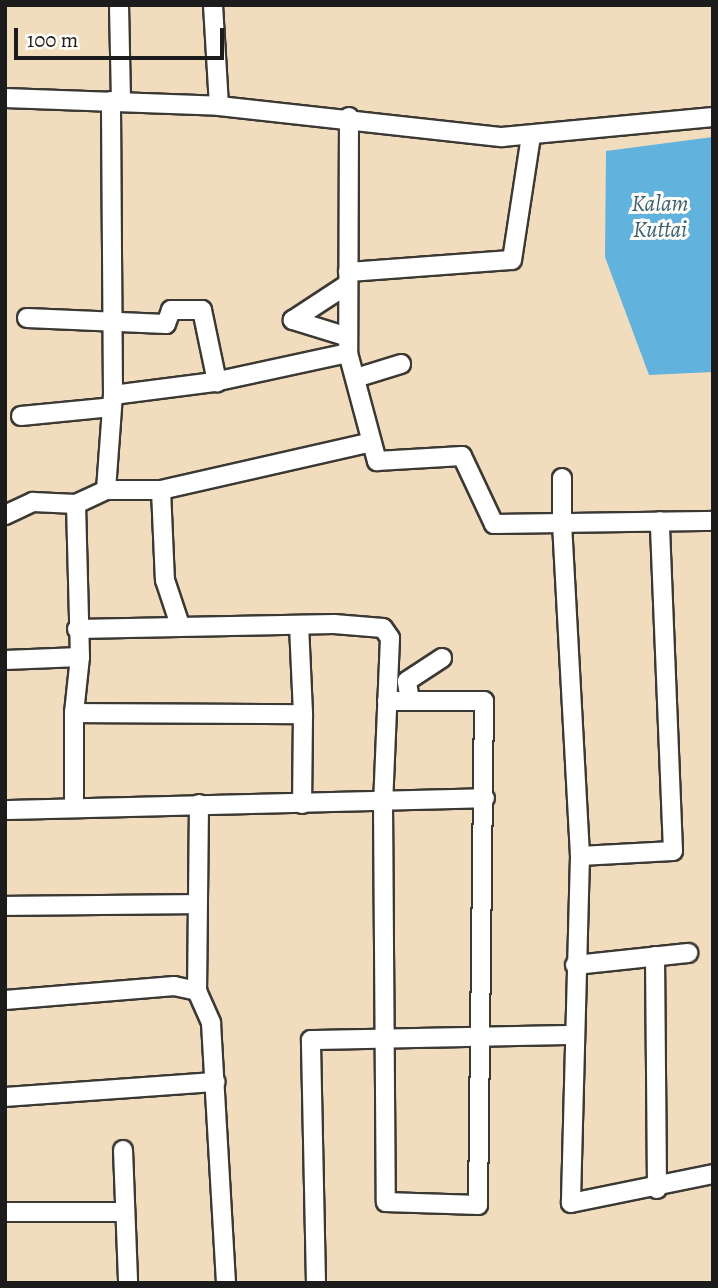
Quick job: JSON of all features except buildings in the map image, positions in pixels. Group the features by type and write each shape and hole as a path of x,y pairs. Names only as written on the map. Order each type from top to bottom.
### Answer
{"street":[{"path":"106,490 112,401 119,5"},
{"path":"213,5 219,106"},
{"path":"5,98 219,106 531,136 713,117"},
{"path":"349,117 348,345 359,377 368,443 376,461 462,456 494,524 713,520"},
{"path":"348,345 293,320 348,278 512,260 531,136"},
{"path":"27,318 166,324 171,310 202,310 217,382"},
{"path":"21,415 217,382 348,345"},
{"path":"359,377 401,364"},
{"path":"5,515 33,502 76,504 106,490 161,490 368,443"},
{"path":"562,478 562,523 580,856 571,1035 571,1203 657,1189 713,1174"},
{"path":"161,490 165,580 180,625"},
{"path":"74,807 75,704 80,657 77,629 76,504"},
{"path":"580,856 673,851 660,521"},
{"path":"77,629 180,625 383,628 391,652 387,701 383,804 388,1034 386,1202 478,1205 485,798 484,701 387,701"},
{"path":"299,625 303,714 302,804"},
{"path":"5,660 80,657"},
{"path":"410,701 407,681 442,659"},
{"path":"75,704 116,713 303,714"},
{"path":"5,810 199,804 383,804 485,798"},
{"path":"199,804 195,904 197,991 211,1023 226,1283"},
{"path":"5,906 195,904"},
{"path":"575,965 688,953"},
{"path":"655,956 657,1189"},
{"path":"5,1000 174,986 197,991"},
{"path":"316,1283 311,1040 388,1034 571,1035"},
{"path":"5,1097 215,1082"},
{"path":"123,1150 128,1283"},
{"path":"5,1212 125,1212"}],"water":[{"name":"Kalam Kuttai","path":"713,137 713,372 649,375 605,257 606,151"}]}
